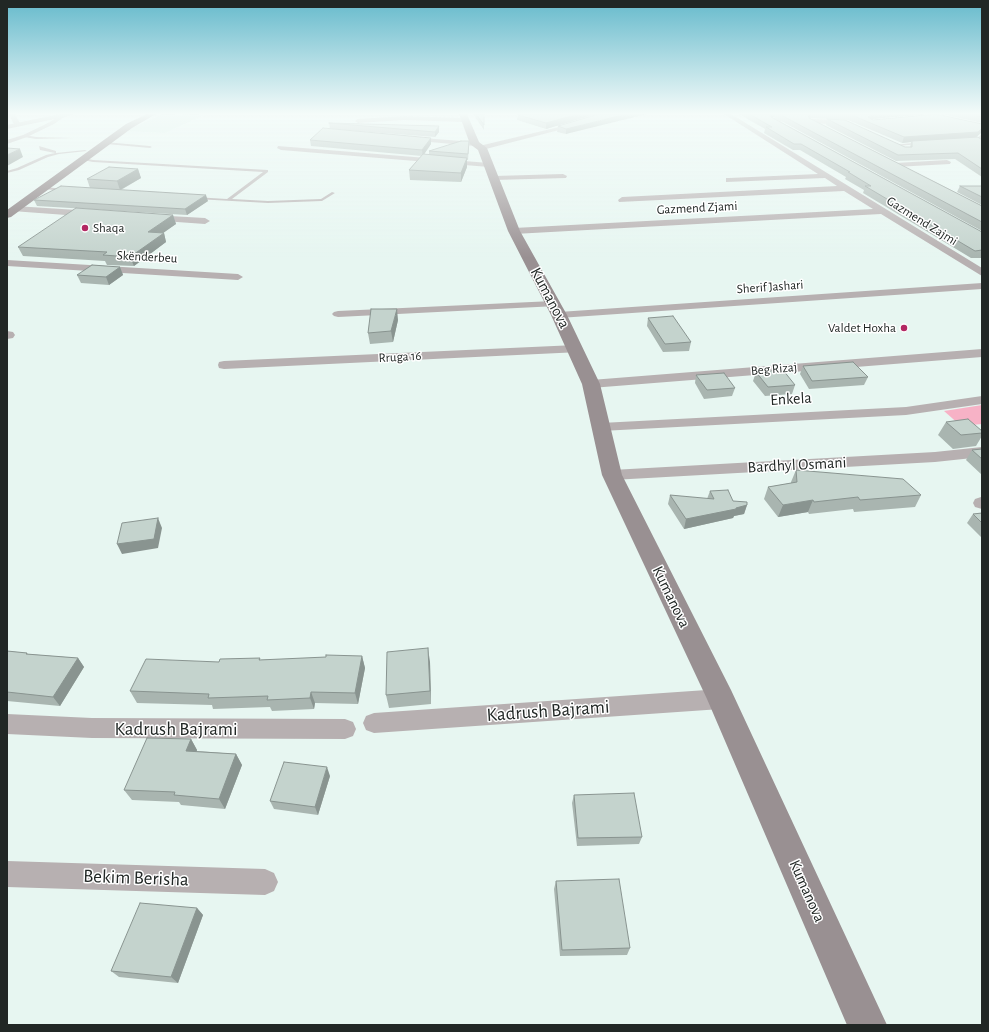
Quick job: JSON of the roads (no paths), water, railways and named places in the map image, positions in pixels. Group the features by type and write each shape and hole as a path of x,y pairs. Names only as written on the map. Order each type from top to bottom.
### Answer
{"main road":[{"path":"10,210 74,162"},
{"path":"10,210 44,188 75,162"},
{"name":"Kumanova","path":"486,162 514,231 576,349 591,384 612,475 721,699 867,1025"}],"street":[{"path":"499,162 563,176"},
{"name":"Gazmend Zajmi","path":"804,162 982,274"},
{"path":"909,172 892,163 938,162"},
{"path":"729,180 826,176"},
{"path":"622,200 845,188"},
{"path":"10,210 101,214"},
{"name":"Gazmend Zjami","path":"514,231 883,211"},
{"path":"140,217 205,221"},
{"name":"Skënderbeu","path":"7,263 238,277"},
{"name":"Sherif Jashari","path":"338,314 556,310 982,286"},
{"name":"Rruga 16","path":"224,365 576,349"},
{"name":"Beg Rizaj","path":"591,384 982,352"},
{"name":"Enkela","path":"601,427 906,411 982,400"},
{"name":"Bardhyl Osmani","path":"612,475 935,457 982,452"},
{"name":"Kadrush Bajrami","path":"374,723 721,699"},
{"name":"Kadrush Bajrami","path":"7,724 92,728 346,729"},
{"name":"Bekim Berisha","path":"7,874 264,882"}],"lane":[{"path":"7,172 33,162"},
{"path":"113,162 267,171 228,200"},
{"path":"44,188 68,190"},
{"path":"189,197 268,202 322,200 333,193"}],"place":[{"name":"Shaqa","path":"85,228"},
{"name":"Valdet Hoxha","path":"904,328"}]}
